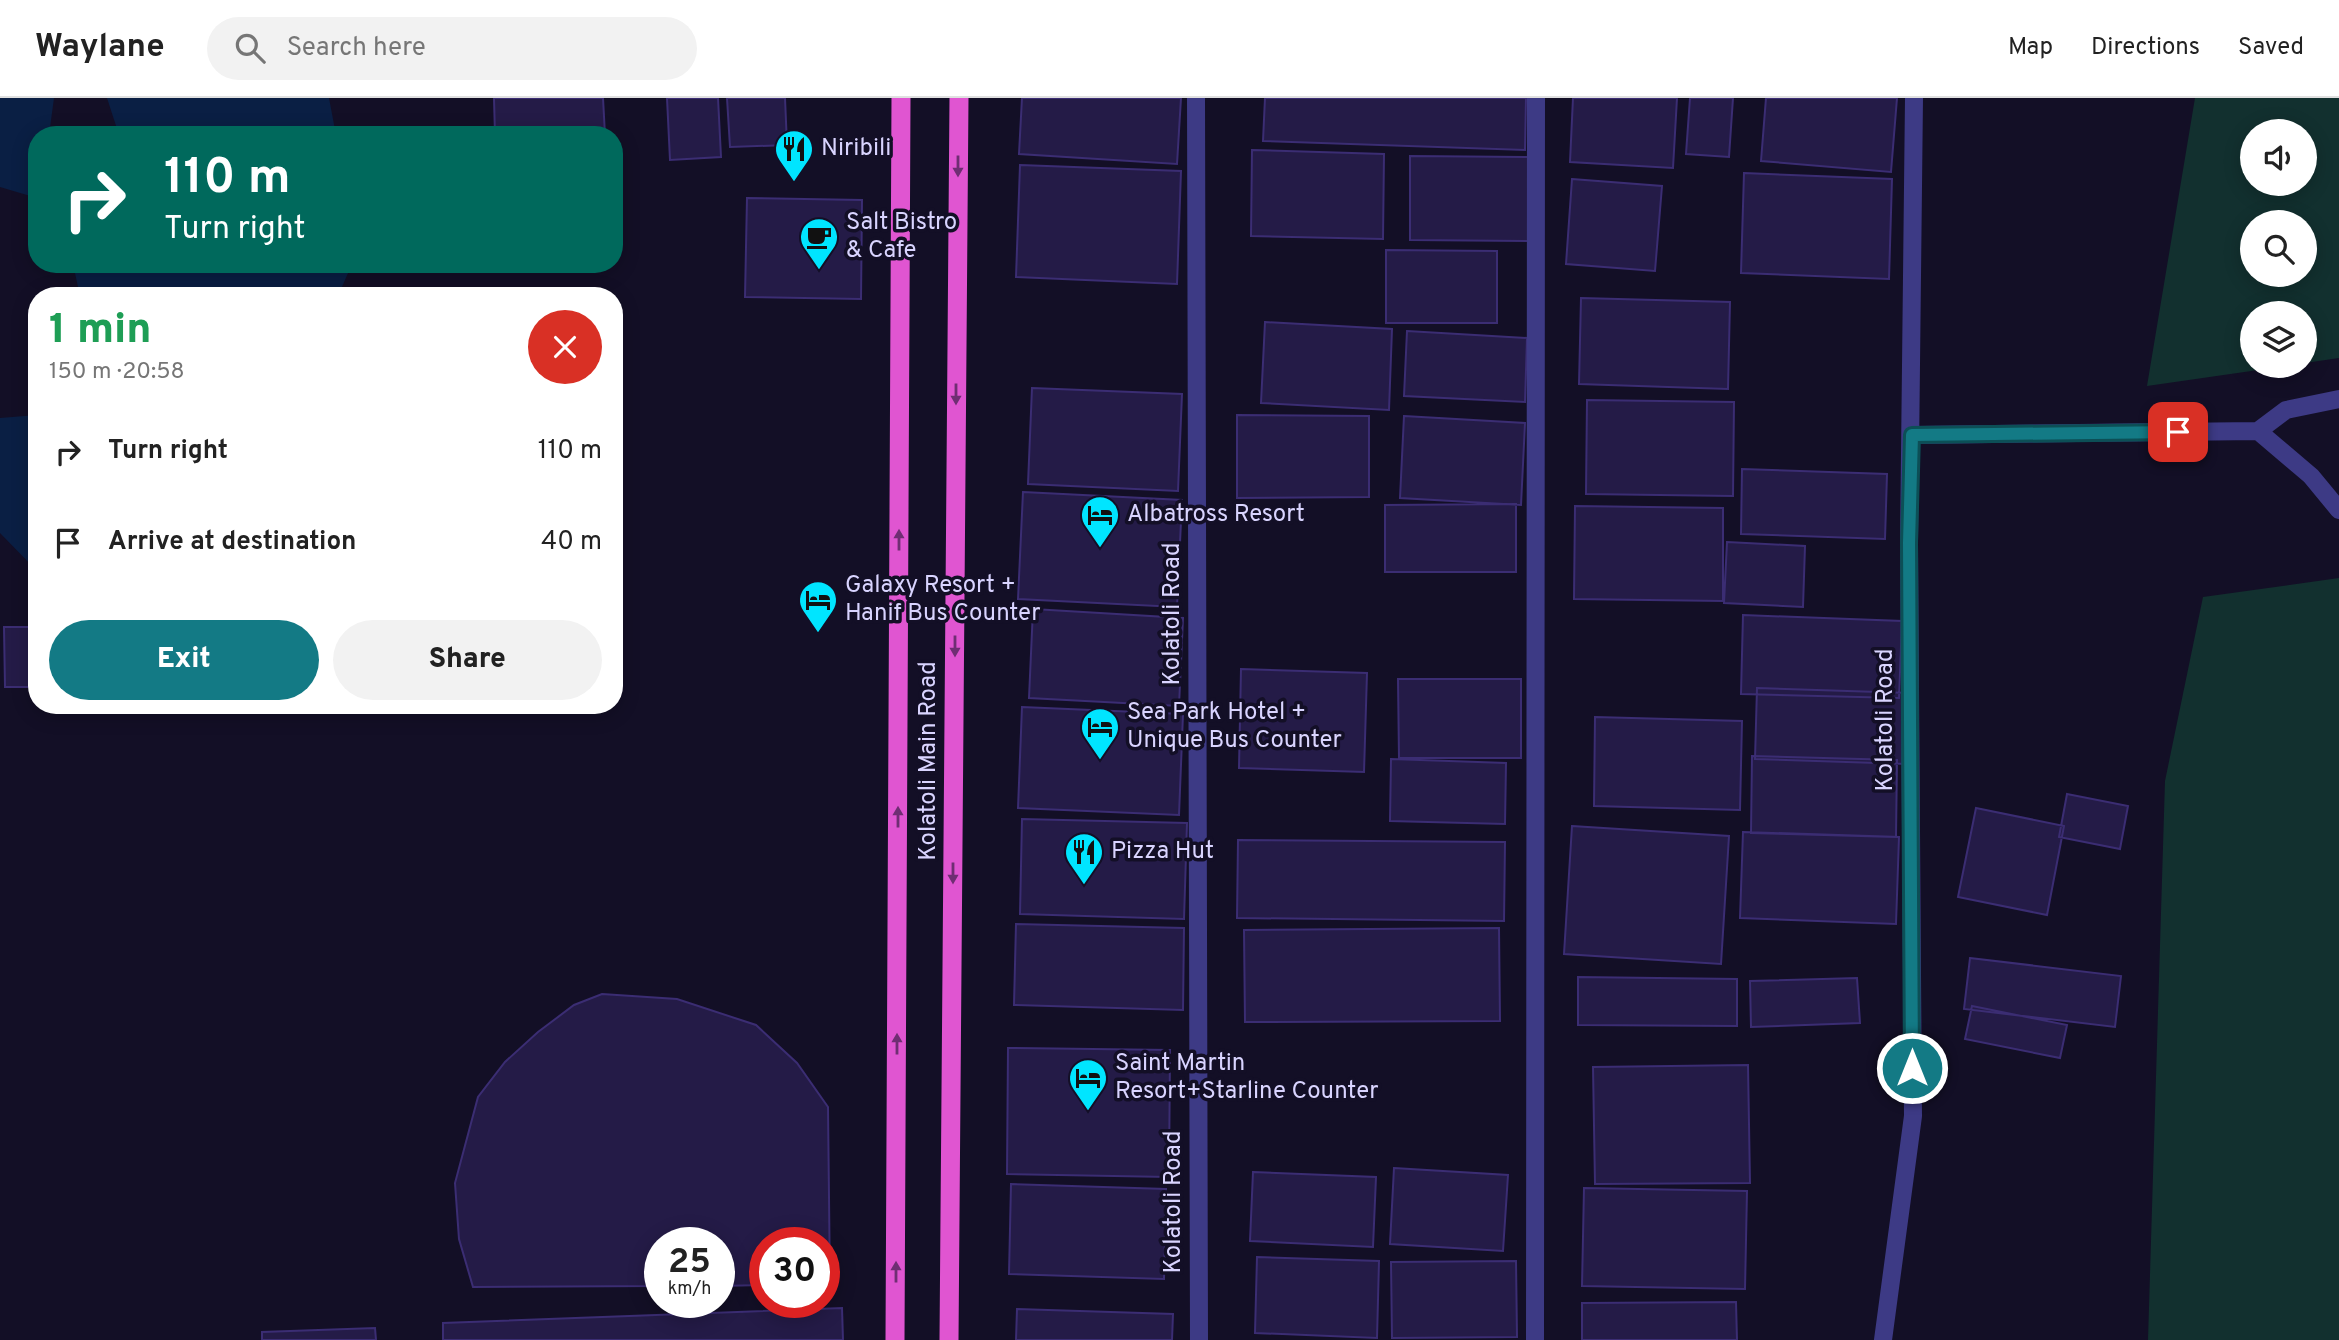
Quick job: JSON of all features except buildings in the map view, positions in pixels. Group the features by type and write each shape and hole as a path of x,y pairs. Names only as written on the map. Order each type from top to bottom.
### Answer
{"highway":[{"name":"Kolatoli Main Road","path":"895,1340 901,98"},
{"name":"Kolatoli Main Road","path":"949,1340 959,98"}],"street":[{"name":"Kolatoli Road","path":"1196,98 1199,1340"},
{"path":"1535,1340 1536,98"},
{"name":"Kolatoli Road","path":"1883,1340 1913,1116 1909,571 1914,98"},
{"path":"1912,435 2258,431 2287,410 2339,399"},
{"path":"2258,431 2311,476 2339,510"}],"green space":[{"path":"2195,98 2339,98 2339,358 2317,361 2317,301 2240,301 2240,373 2147,386"},
{"path":"2339,578 2339,1340 2148,1340 2165,781 2203,597"}],"water":[{"path":"0,98 54,98 50,126 28,126 28,195 0,187"},
{"path":"107,98 329,98 334,126 116,126"},
{"path":"75,273 348,273 342,287 78,287"},
{"path":"28,416 28,562 0,533 0,418"}],"place":[{"name":"Niribili","path":"794,183"},
{"name":"Salt Bistro & Cafe","path":"819,271"},
{"name":"Albatross Resort","path":"1100,549"},
{"name":"Galaxy Resort + Hanif Bus Counter","path":"818,634"},
{"name":"Sea Park Hotel + Unique Bus Counter","path":"1100,761"},
{"name":"Pizza Hut","path":"1084,886"},
{"name":"Saint Martin Resort+Starline Counter","path":"1088,1112"}],"route":[{"path":"1912,1068 1909,543 1912,435 2178,432"}]}
